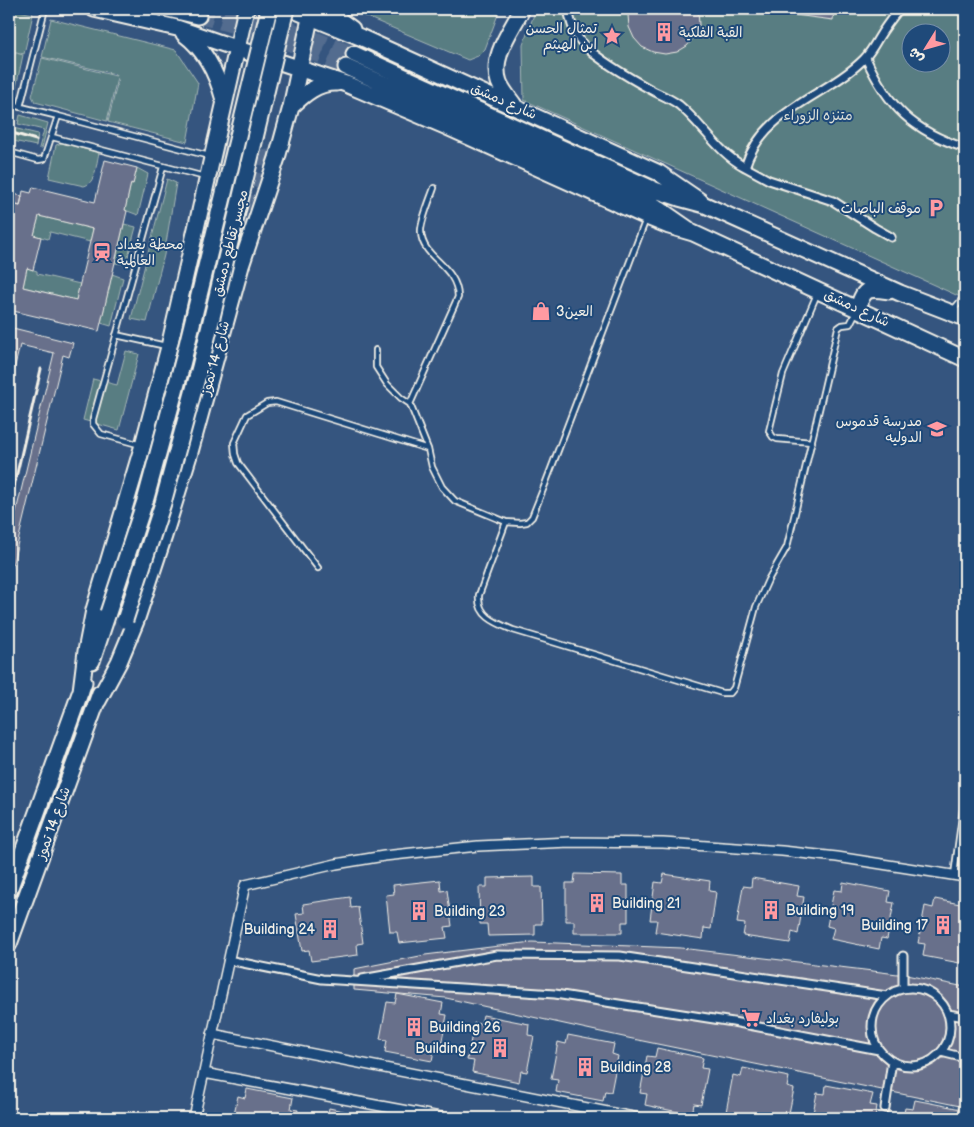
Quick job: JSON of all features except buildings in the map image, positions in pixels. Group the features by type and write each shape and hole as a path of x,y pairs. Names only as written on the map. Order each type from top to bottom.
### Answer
{"main road":[{"path":"94,9 177,28 244,51"},
{"path":"168,9 198,16"},
{"name":"شارع 14 تموز","path":"82,691 86,651 94,610 143,446 170,347 225,102 244,51 246,9"},
{"name":"مجسر تقاطع دمشق","path":"108,613 146,498 181,370 269,9"},
{"path":"331,9 341,21 360,37"},
{"path":"515,106 499,81 498,62 500,51 522,9"},
{"name":"مجسر تقاطع دمشق","path":"125,620 163,503 198,376 291,10"},
{"name":"شارع دمشق","path":"291,10 311,13 659,173 705,205"},
{"name":"شارع 14 تموز","path":"98,701 119,662 136,621 164,536 190,452 241,266 277,158 291,107 311,13"},
{"path":"177,28 189,37 208,60 215,73 225,102"},
{"name":"شارع دمشق","path":"693,233 649,202 350,61 655,190 705,205 900,293 959,314"},
{"name":"شارع دمشق","path":"283,63 346,84 445,126 647,217 693,233 965,358"},
{"path":"291,107 310,90 321,85 346,84"},
{"path":"858,308 863,294 869,289 873,288 900,293"},
{"name":"شارع 14 تموز","path":"9,890 82,691 108,613"},
{"name":"شارع 14 تموز","path":"9,944 98,701 125,620"}],"street":[{"path":"568,9 572,28 587,48 678,105 695,119 730,158 769,180 833,201 891,237"},
{"path":"745,167 751,149 769,128 804,100 847,74 866,58 899,9"},
{"path":"866,58 886,94 908,120 939,137 965,148"},
{"path":"194,1118 245,885 336,864 431,851 524,843 570,842 664,843 810,854 965,877"},
{"path":"350,981 497,956 620,956 887,996"},
{"path":"903,956 903,988"},
{"path":"228,960 322,980 554,994 733,1022 880,1050"},
{"path":"916,987 929,991 939,999 948,1014 950,1023 949,1037 941,1052 925,1064 912,1066 892,1061 880,1050 874,1039 872,1026 874,1013 880,1002 903,988 916,987"},
{"path":"948,1014 965,1018"},
{"path":"212,1034 638,1118"},
{"path":"941,1052 965,1058"},
{"path":"886,1108 892,1061"},
{"path":"204,1073 445,1118"}],"lane":[{"path":"20,107 45,9"},
{"path":"9,104 212,157"},
{"path":"9,152 42,160 46,156 58,116"},
{"path":"52,138 208,178"},
{"path":"143,446 101,434 93,424 162,167"},
{"path":"410,404 458,297 458,289 454,278 434,258 423,242 420,230 434,188"},
{"path":"376,350 376,367 387,384 410,404 428,449 432,467 442,487 454,500 506,522 520,524 527,522 532,517 647,217"},
{"path":"812,442 777,439 769,431 783,374 819,290"},
{"path":"959,314 965,296"},
{"path":"506,522 479,594 479,606 485,616 513,630 722,694 728,694 734,688 762,594 788,547 838,328 851,323 858,308"},
{"path":"116,335 170,347"},
{"path":"318,568 238,463 234,442 247,415 268,403 276,402 428,449"},
{"path":"954,875 965,794"}],"green space":[{"path":"9,9 33,14 24,54 9,50"},
{"path":"355,9 500,9 485,49 478,56 468,60 362,15"},
{"name":"متنزه الزوراء","path":"536,9 965,9 965,299 524,100 523,45"},
{"path":"51,19 176,50 198,83 187,142 108,122 117,78 107,121 35,102 32,96 42,58 116,76 115,74 42,57"},
{"path":"9,51 23,55 15,92 9,95"},
{"path":"20,115 48,123 42,148 39,148 44,130 18,124"},
{"path":"9,127 38,134 36,146 9,140"},
{"path":"62,143 99,153 95,172 88,184 84,186 49,178 56,145"},
{"path":"137,168 148,174 138,215 125,210 131,183 133,184"},
{"path":"167,179 176,183 164,255 147,322 131,319"},
{"path":"39,216 93,229 90,242 50,232 48,239 34,235"},
{"path":"124,224 136,227 126,264 115,263"},
{"path":"27,268 37,271 37,274 80,284 76,300 23,287"},
{"path":"112,274 123,278 111,326 101,323"},
{"path":"126,351 139,354 119,430 83,420 93,379 117,385"}],"tunnel":[{"path":"225,9 274,23 354,54"},
{"path":"198,16 272,36 346,67"},
{"path":"218,156 224,139 237,131 248,132 254,135 261,145 262,151 245,240"}],"railway":[{"path":"9,132 36,140"},
{"path":"9,508 41,369"}],"place":[{"name":"القبة الفلكية","path":"664,32"},
{"name":"تمثال الحسن ابن الهيثم","path":"612,36"},
{"name":"موقف الباصات","path":"936,208"},
{"name":"محطة بغداد العالمية","path":"102,252"},
{"name":"العين3","path":"541,311"},
{"name":"مدرسة قدموس الدوليه","path":"937,429"},
{"name":"Building 21","path":"597,903"},
{"name":"Building 19","path":"771,910"},
{"name":"Building 23","path":"419,911"},
{"name":"Building 17","path":"943,925"},
{"name":"Building 24","path":"330,929"},
{"name":"بوليفارد بغداد","path":"751,1018"},
{"name":"Building 26","path":"414,1027"},
{"name":"Building 27","path":"500,1048"},
{"name":"Building 28","path":"585,1067"}]}
